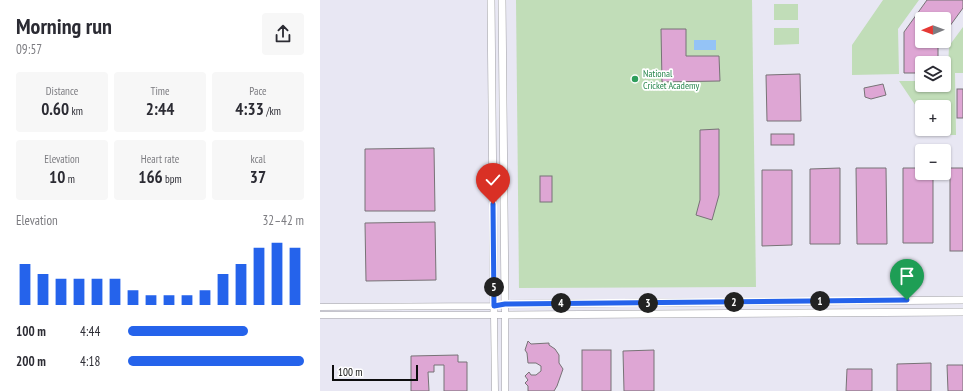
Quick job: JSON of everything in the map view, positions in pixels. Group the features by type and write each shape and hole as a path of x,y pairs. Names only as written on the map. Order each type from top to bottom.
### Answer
{"main road":[{"path":"491,0 494,315"},
{"path":"502,0 505,304 963,300"},
{"path":"505,315 963,312"}],"street":[{"path":"320,307 494,306 505,304 505,391"},
{"path":"320,315 505,315"},
{"path":"494,315 495,391"}],"shaded area":[{"path":"320,0 963,0 963,391 320,391"}],"green space":[{"name":"National Cricket Academy","path":"516,0 752,0 756,287 519,288"},
{"path":"883,0 919,0 898,29 899,74 852,75 852,45"},
{"path":"774,4 798,4 798,20 774,20"},
{"path":"963,27 963,73 955,73 956,135 951,135 951,100 915,100 915,105 899,81 915,81 915,92 951,92 951,56 949,56 951,43"},
{"path":"774,28 799,28 799,44 774,45"}],"water":[{"path":"694,40 716,40 716,50 694,50"}],"building":[{"path":"927,0 963,0 963,8 951,24 951,12 918,12"},
{"path":"915,17 915,48 938,48 938,56 915,56 915,73 904,73 904,32"},
{"path":"661,29 686,29 686,56 719,56 720,81 662,82"},
{"path":"800,74 801,121 767,121 766,75"},
{"path":"883,84 886,95 871,99 865,97 864,88"},
{"path":"957,89 963,89 963,118 957,118"},
{"path":"719,129 719,195 712,220 696,215 700,200 700,130"},
{"path":"771,134 794,134 794,145 771,145"},
{"path":"434,148 435,211 365,211 365,149"},
{"path":"840,168 840,244 810,244 810,169"},
{"path":"856,168 886,168 887,244 857,244"},
{"path":"903,168 915,168 915,180 933,180 933,243 903,243"},
{"path":"951,168 963,168 963,251 950,251"},
{"path":"762,170 792,170 792,245 762,246"},
{"path":"540,176 552,176 552,202 540,202"},
{"path":"435,222 436,280 366,281 365,223"},
{"path":"528,341 531,344 549,343 549,345 555,349 559,355 559,363 563,369 554,391 528,391 528,386 525,383 528,380 525,376 529,372 531,375 536,375 541,371 541,366 536,363 528,363 527,353 525,350"},
{"path":"582,350 611,350 611,391 582,391"},
{"path":"654,350 654,391 624,391 623,351"},
{"path":"458,355 458,362 467,362 467,391 444,391 444,365 434,365 434,372 428,372 429,391 411,391 411,356"},
{"path":"931,363 931,391 897,391 897,364"},
{"path":"947,365 963,365 963,391 948,391"},
{"path":"847,369 872,369 872,391 846,391"}],"place":[{"name":"National Cricket Academy","path":"635,79"}],"route":[{"path":"493,204 494,306 505,304 907,300"}]}
